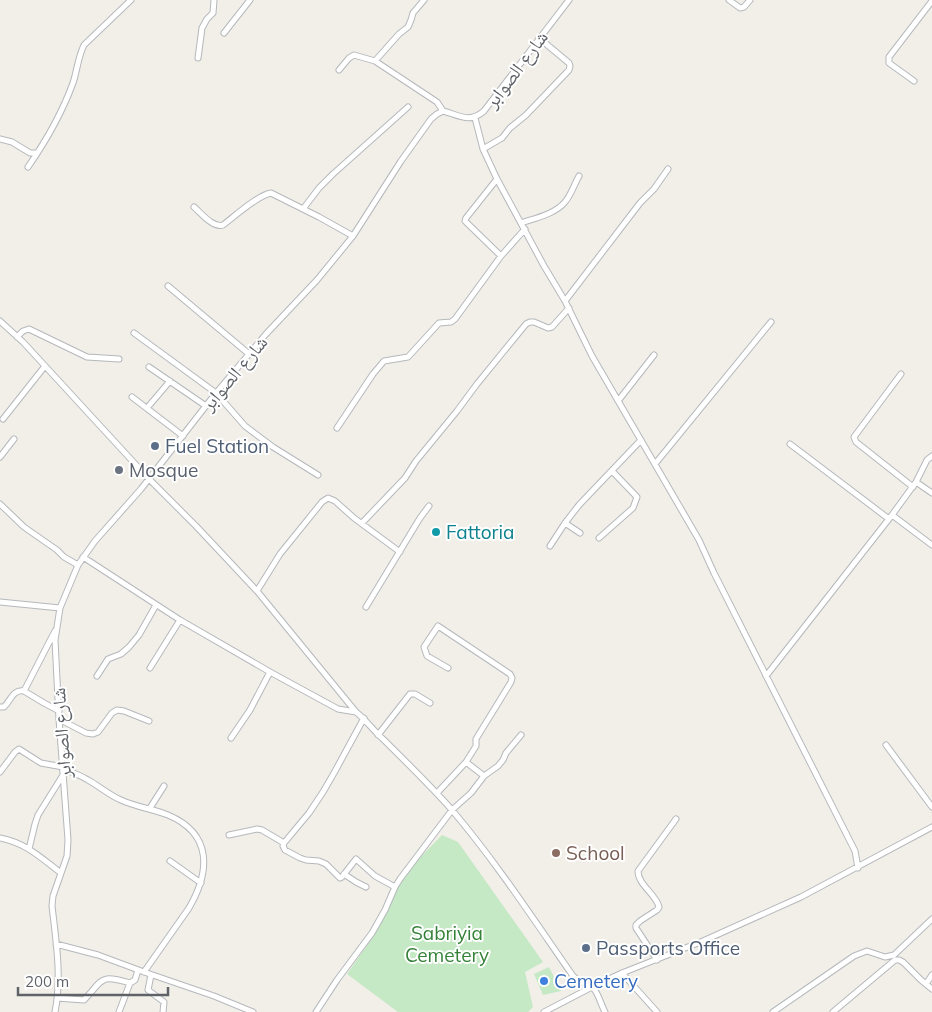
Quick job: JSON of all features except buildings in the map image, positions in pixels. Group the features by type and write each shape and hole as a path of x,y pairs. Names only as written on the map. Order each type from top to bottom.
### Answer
{"street":[{"path":"28,167 46,141 65,103 84,45 131,0"},
{"path":"198,58 202,28 213,13 214,0"},
{"path":"224,33 250,0"},
{"path":"374,61 408,27 412,20 412,13 424,0"},
{"name":"شارع الصوابر","path":"55,1012 59,976 52,896 67,856 68,840 55,640 60,608 78,564 249,354 317,280 352,236 425,126 437,114 443,111 464,118 475,118 484,111 570,0"},
{"path":"728,0 742,8 750,0"},
{"path":"914,81 888,63 888,60 932,1"},
{"path":"483,149 502,138 569,70 569,63 539,38"},
{"path":"339,70 354,55 374,61 437,102 443,111"},
{"path":"303,209 319,188 333,174 408,107"},
{"path":"475,118 483,149 497,180 569,308 592,356 699,540 855,851 858,868"},
{"path":"0,139 10,141 30,153 37,154"},
{"path":"565,301 668,169"},
{"path":"521,223 560,207 567,200 579,176"},
{"path":"497,180 465,221 501,256"},
{"path":"194,207 210,221 220,226 266,194 272,193 352,236"},
{"path":"337,428 373,374 384,361 408,357 439,323 452,322 501,256 525,229"},
{"path":"168,286 249,354"},
{"path":"362,523 405,478 526,324 534,322 548,328 552,327 569,308"},
{"path":"0,321 17,336 149,479 196,526 256,591 356,712 364,718 378,735 452,810 486,853 573,976 592,987 597,993 605,1012"},
{"path":"655,464 771,322"},
{"path":"17,336 29,329 87,357 119,358"},
{"path":"134,332 216,394 245,426 273,447 318,475"},
{"path":"618,401 654,354"},
{"path":"3,418 45,366"},
{"path":"149,367 206,406"},
{"path":"901,374 856,434 854,440 914,484 932,492"},
{"path":"147,408 170,381"},
{"path":"132,397 183,436"},
{"path":"0,457 14,439"},
{"path":"550,546 579,505 641,440"},
{"path":"790,444 932,545"},
{"path":"766,676 891,517 914,484 927,460 932,456"},
{"path":"599,538 633,508 637,497 612,471"},
{"path":"256,591 280,554 328,498 335,501 400,552"},
{"path":"0,504 24,527 64,557 78,564"},
{"path":"366,607 429,506"},
{"path":"565,523 580,533"},
{"path":"83,557 180,620 270,672 338,709 356,712"},
{"path":"0,602 60,608"},
{"path":"97,676 108,659 121,654 130,647 156,605"},
{"path":"150,668 180,620"},
{"path":"437,793 466,762 476,746 476,739 512,678 510,674 438,626 424,649 426,656 448,668"},
{"path":"24,691 56,629"},
{"path":"231,738 250,710 270,672"},
{"path":"0,707 4,707 17,691 24,691 59,711"},
{"path":"378,735 410,694 415,694 430,704"},
{"path":"59,719 86,733 93,734 98,732 112,713 117,710 149,721"},
{"path":"364,718 327,786 283,846 285,850 306,860 319,861 326,864 340,878 356,859 376,876 395,887"},
{"path":"316,1012 372,933 395,887 452,810 471,793 484,776 498,766 521,735"},
{"path":"886,745 932,807"},
{"path":"0,772 19,749 41,763 63,768 87,780 120,800 150,808 181,822 195,834 200,843 204,870 195,898 135,980 130,982 111,978 104,979 97,984 84,1000 57,998"},
{"path":"466,762 484,776"},
{"path":"29,849 34,824 38,815 63,775"},
{"path":"150,808 164,786"},
{"path":"657,960 636,928 640,921 659,907 657,901 639,878 638,871 676,819"},
{"path":"544,1012 622,973 703,941 801,897 932,827"},
{"path":"229,835 257,829 284,843"},
{"path":"0,838 19,843 60,873"},
{"path":"170,861 201,883"},
{"path":"344,874 366,887"},
{"path":"773,1012 854,956 867,951 885,956 894,955 932,919"},
{"path":"56,944 98,955 214,996 253,1012"},
{"path":"833,1012 895,960 903,962 932,989"},
{"path":"622,973 657,1012"},
{"path":"151,975 148,990 164,1002 163,1012"},
{"path":"926,984 932,975"},
{"path":"119,1012 130,982"}],"green space":[{"name":"Sabriyia Cemetery","path":"442,835 458,842 543,962 525,972 533,1007 528,1012 398,1012 347,974 388,911 398,880"},
{"path":"549,967 561,991 543,995 534,974"}],"place":[{"name":"Fuel Station","path":"155,446"},
{"name":"Mosque","path":"119,470"},
{"name":"Fattoria","path":"436,532"},
{"name":"School","path":"556,853"},
{"name":"Passports Office","path":"586,948"},
{"name":"Cemetery","path":"544,981"}]}
